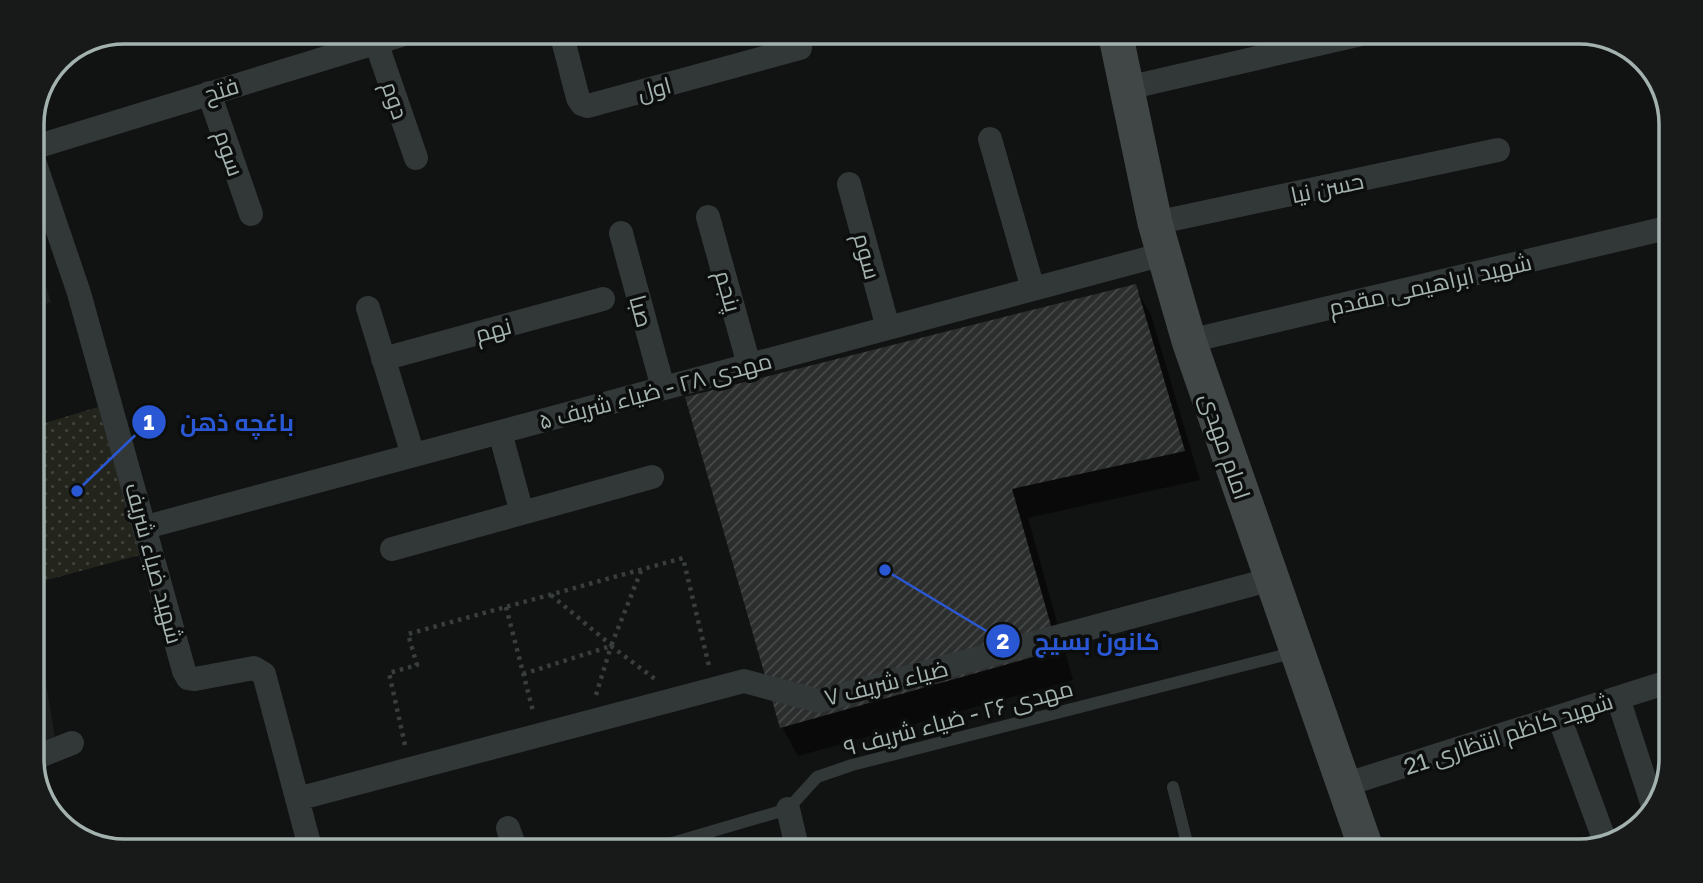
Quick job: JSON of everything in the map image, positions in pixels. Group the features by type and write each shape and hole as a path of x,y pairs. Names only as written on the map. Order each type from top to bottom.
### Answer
{"main road":[{"name":"امام مهدی","path":"1117,44 1159,239 1189,341 1344,785 1355,839"}],"street":[{"name":"فتح","path":"44,144 369,44"},
{"name":"دوم","path":"377,44 416,158"},
{"name":"اول","path":"564,44 578,98 582,104 588,106 800,48"},
{"path":"1126,88 1318,44"},
{"name":"سوم","path":"209,93 251,214"},
{"path":"990,139 1032,289"},
{"name":"حسن نیا","path":"1159,239 1499,150"},
{"name":"سوم","path":"849,184 888,328"},
{"name":"شهید ضیاء شریف","path":"44,190 79,293 184,671 188,678 195,679 261,669 308,839"},
{"name":"پنجم","path":"708,218 750,365"},
{"name":"شهید ابراهیمی مقدم","path":"1189,341 1659,230"},
{"name":"صبا","path":"621,233 663,388"},
{"name":"مهدی ۲۸ - ضیاء شریف ۵","path":"146,527 1032,289 1159,239"},
{"name":"نهم","path":"383,359 603,299"},
{"path":"368,308 413,455"},
{"path":"500,432 522,513"},
{"path":"392,549 652,477"},
{"name":"ضیاء شریف ۷","path":"298,800 744,681 819,701 1272,579"},
{"name":"شهید کاظم انتظاری 21","path":"1344,785 1659,685"},
{"path":"1618,698 1650,797"},
{"path":"1559,717 1603,836"},
{"path":"44,754 72,743"},
{"path":"788,809 795,839"},
{"path":"508,828 512,839"}],"lane":[{"name":"مهدی ۲۶ - ضیاء شریف ۹","path":"788,809 817,777 852,765 1296,652"},
{"path":"1173,787 1186,839"},
{"path":"688,839 788,809"}],"path":[{"path":"411,769 388,673 417,665 408,634 683,558 714,689"},
{"path":"588,723 611,646 641,570"},
{"path":"551,595 611,646 680,698"},
{"path":"506,607 539,735"},
{"path":"523,674 611,646"}],"shaded area":[{"path":"44,280 51,302 44,305"},
{"path":"98,407 140,555 44,581 44,423"},
{"path":"44,672 55,738 44,743"}],"building":[{"path":"1136,284 1185,451 1012,489 1058,650 780,728 685,397"}],"place":[{"name":"باغچه ذهن","path":"77,491"},
{"name":"کانون بسیج","path":"885,570"}]}
